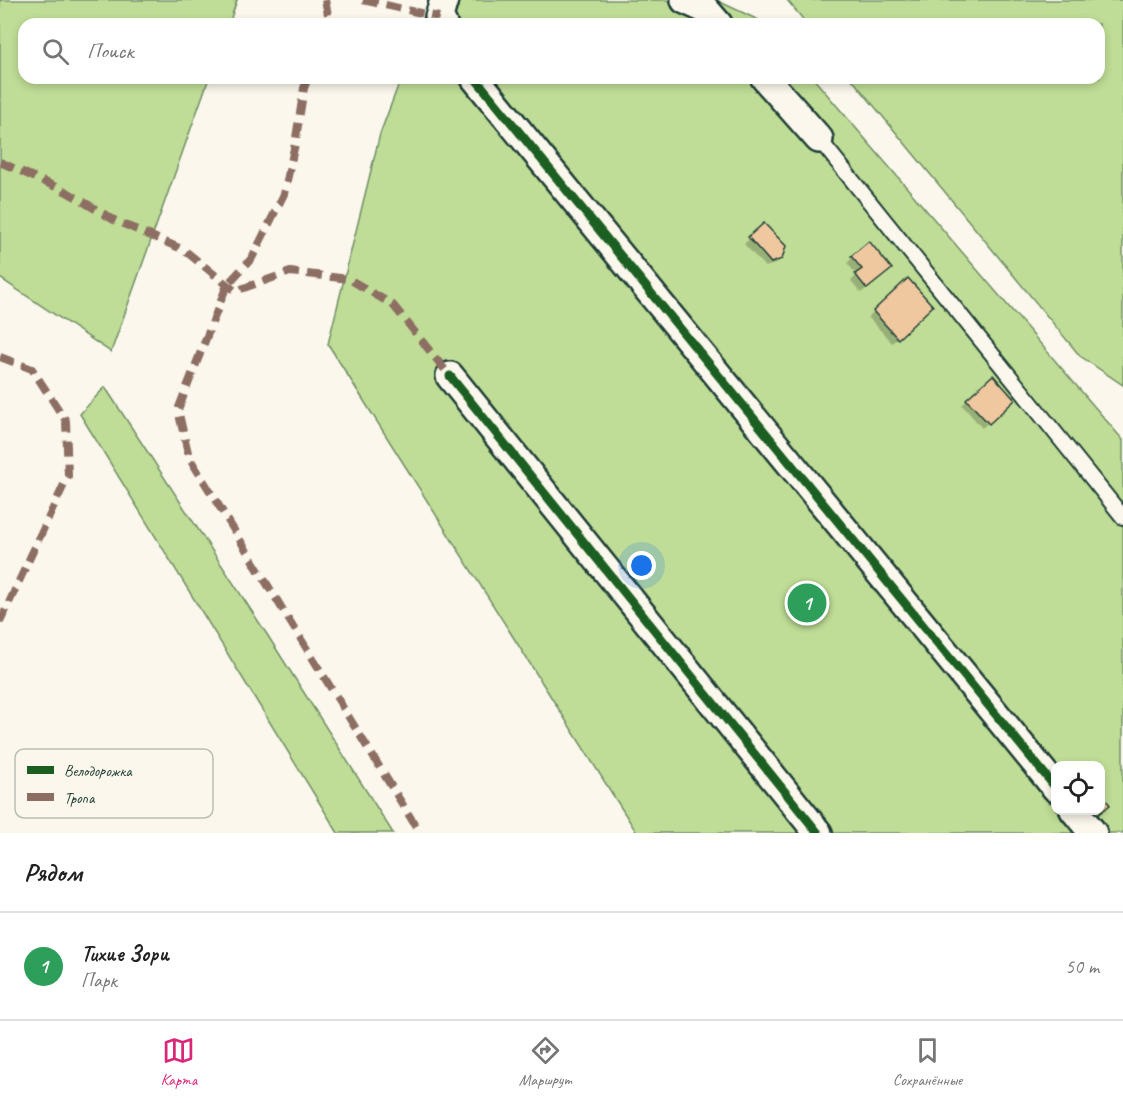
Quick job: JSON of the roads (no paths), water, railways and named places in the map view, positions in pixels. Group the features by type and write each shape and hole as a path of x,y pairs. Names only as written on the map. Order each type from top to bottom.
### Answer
{"street":[{"path":"440,18 444,0"},
{"path":"685,0 705,9 713,18"},
{"path":"480,84 1051,782"},
{"path":"770,84 819,139"},
{"path":"450,376 818,833"},
{"path":"1078,815 1093,833"}],"lane":[{"path":"819,139 1123,517"}],"place":[{"name":"Тихие Зори","path":"807,603"}]}
